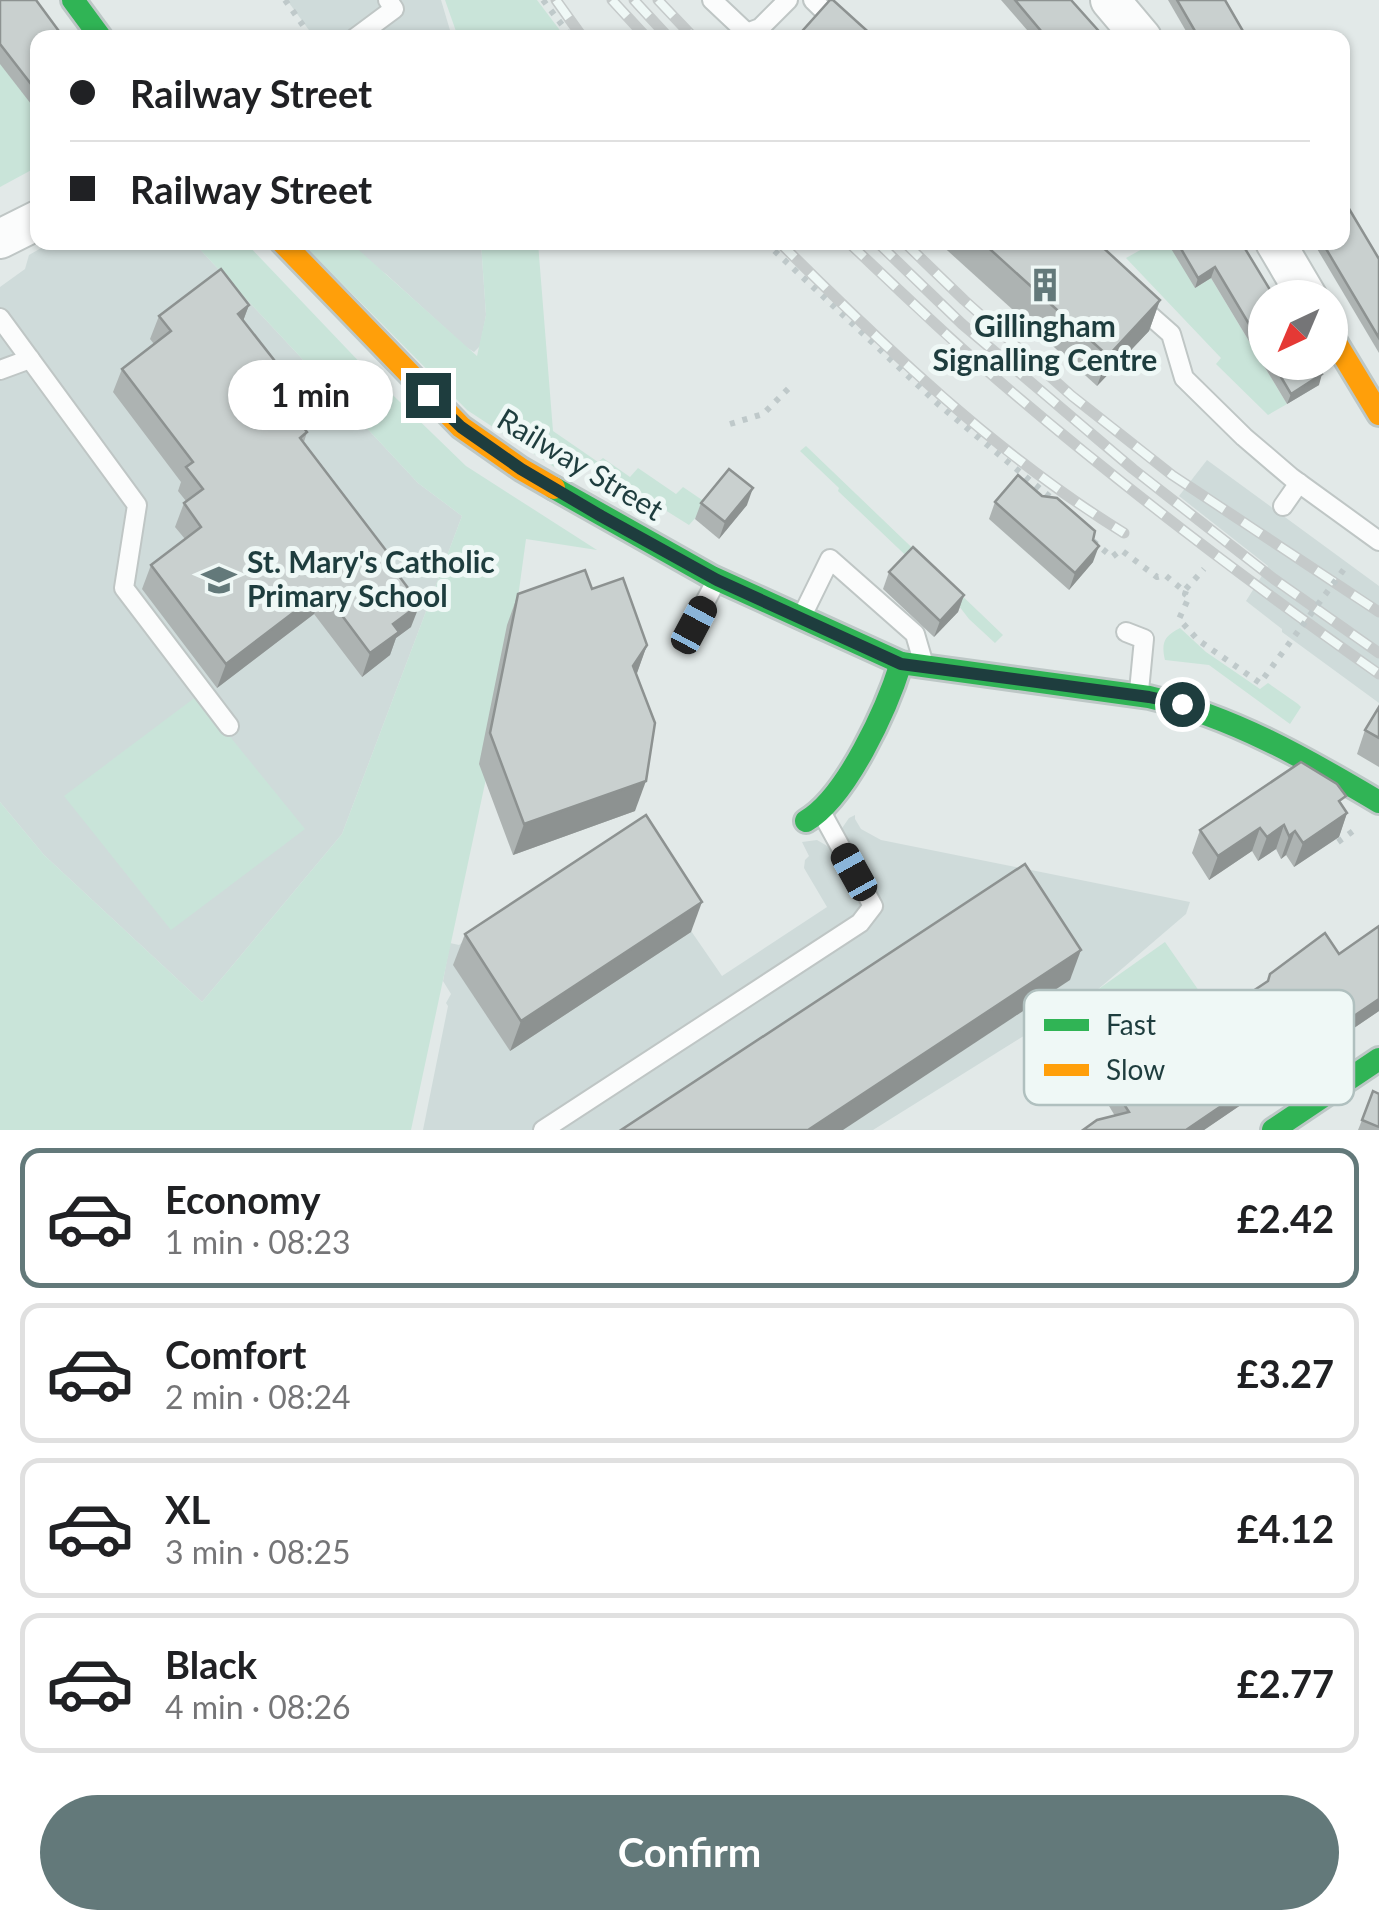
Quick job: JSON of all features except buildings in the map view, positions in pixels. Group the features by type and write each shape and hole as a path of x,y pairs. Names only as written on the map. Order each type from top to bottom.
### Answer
{"street":[{"path":"73,0 95,30"},
{"path":"1110,0 1135,30"},
{"path":"0,239 30,224"},
{"name":"Railway Street","path":"290,250 461,427 521,469 717,580 913,665 1182,704 1243,726 1379,802"},
{"path":"1280,250 1297,280"},
{"path":"1348,363 1379,414"},
{"path":"813,817 837,792 913,665"},
{"path":"1354,1078 1379,1059"},
{"path":"1289,1126 1317,1105"}],"lane":[{"path":"366,30 394,9 388,0"},
{"path":"712,0 744,30"},
{"path":"755,30 788,0"},
{"path":"813,0 844,30"},
{"path":"1124,294 1171,334 1184,378 1246,440 1379,541"},
{"path":"0,318 137,505 124,588 229,726"},
{"path":"0,370 30,359"},
{"path":"1283,506 1299,483"},
{"path":"800,619 830,559 915,634 913,665"},
{"path":"694,625 717,580"},
{"path":"1126,632 1144,639 1139,696"},
{"path":"543,1130 860,923 873,906 813,817"}],"path":[{"path":"284,0 306,30"},
{"path":"544,0 566,30"},
{"path":"773,250 926,394 1057,502"},
{"path":"730,424 763,414 793,384"},
{"path":"1090,528 1094,542 1112,557 1122,550 1157,577 1163,575 1186,591 1189,597 1179,619 1196,638 1261,683 1347,565"},
{"path":"1186,591 1204,569"}],"shaded area":[{"path":"287,0 441,0 450,30 309,30"},
{"name":"St. Mary's Catholic Primary School","path":"38,250 201,250 418,483 462,516 342,834 202,1002 44,855 0,802 0,287 25,269 29,255"},
{"path":"350,250 481,250 486,315 480,346 474,352 466,347 386,274"},
{"path":"1207,460 1379,586 1379,703 1246,601 1268,566 1179,496"},
{"path":"855,815 861,829 881,840 1190,902 1186,914 1097,990 1024,990 1024,1036 873,1130 423,1130 446,1003 451,994 443,981 450,943 459,945 470,937 665,893 722,976 827,907 804,868 809,856 802,842 817,840 829,847"}],"green space":[{"path":"445,0 537,0 560,30 456,30"},
{"path":"0,63 30,102 30,171 0,187"},
{"path":"201,250 253,250 466,466 597,550 526,539 506,685 411,1130 0,1130 0,802 44,855 202,1002 342,834 462,516 418,483"},
{"path":"309,250 359,250 477,356 486,315 481,250 539,250 553,431 598,462 603,458 630,477 638,468 676,494 683,487 708,504 689,525 593,465 554,453 554,467 467,410"},
{"path":"1140,250 1191,250 1195,288 1211,278 1248,339 1248,380 1273,380 1287,404 1268,415 1216,364 1221,358 1126,258"},
{"path":"806,446 1003,635 995,643 838,491 800,451"},
{"path":"1180,628 1206,652 1260,689 1268,683 1298,704 1301,707 1290,724 1209,665 1165,660 1165,641"},
{"path":"197,696 305,829 171,930 64,796"},
{"path":"1165,942 1198,990 1097,990"}],"railway":[{"path":"556,0 577,30"},
{"path":"612,0 640,30"},
{"path":"634,0 662,30"},
{"path":"658,0 686,30"},
{"path":"787,250 944,398 1031,469 1124,533"},
{"path":"856,250 980,364 1091,457 1379,674"},
{"path":"885,250 962,324 1133,469 1274,579 1379,653"},
{"path":"912,250 1072,396 1172,475 1379,612"}],"traffic: fast":[{"path":"73,0 95,30"},
{"path":"554,488 712,577 901,663 1149,697 1180,705 1268,741 1379,802"},
{"path":"806,821 836,793 864,750 901,663"},
{"path":"1354,1076 1379,1059"},
{"path":"1273,1130 1310,1105"}],"traffic: slow":[{"path":"290,250 461,427 554,488"},
{"path":"1348,363 1379,414"}],"place":[{"name":"Gillingham Signalling Centre","path":"1045,285"},
{"name":"St. Mary's Catholic Primary School","path":"219,580"}],"route":[{"path":"428,395 461,427 521,469 601,516 717,580 901,664 1182,704"}]}
